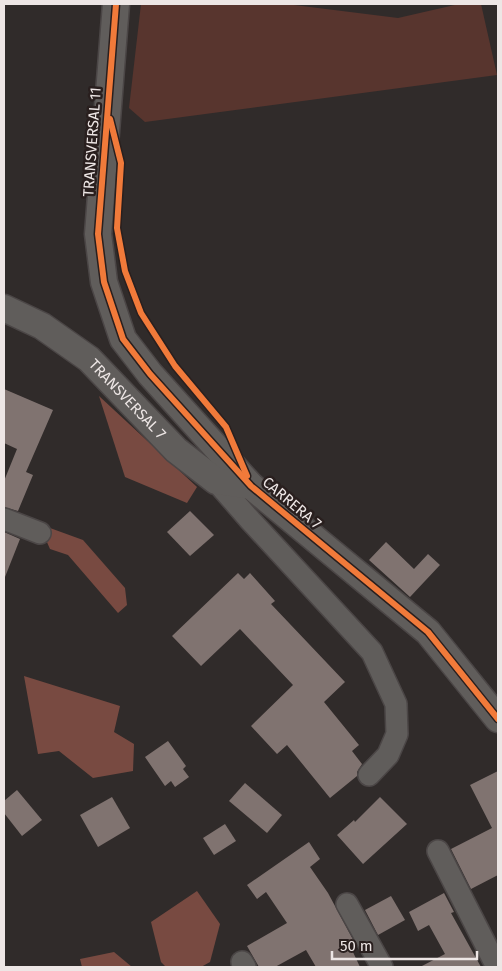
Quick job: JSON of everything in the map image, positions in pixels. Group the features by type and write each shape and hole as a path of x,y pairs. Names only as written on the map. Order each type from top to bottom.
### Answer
{"street":[{"name":"TRANSVERSAL 11","path":"104,282 98,234 116,4"},
{"name":"CARRERA 7","path":"104,282 123,339 150,374 251,486 428,632 498,718"},
{"name":"TRANSVERSAL 7","path":"4,308 42,326 89,359 176,450 216,480 251,486"},
{"path":"216,480 250,520 372,652 396,704 397,734 388,755 369,775"},
{"path":"4,520 40,533"},
{"path":"438,851 497,967"},
{"path":"347,904 382,967"}],"shaded area":[{"path":"141,4 286,4 398,18 459,4 481,4 497,75 145,122 129,108"},
{"path":"99,396 197,487 187,503 125,477"},
{"path":"39,524 83,540 125,588 127,605 118,613 68,555 50,549"},
{"path":"24,676 120,706 114,732 134,744 133,771 93,778 59,751 38,754"},
{"path":"197,891 220,924 210,962 201,967 166,967 161,962 151,922"},
{"path":"114,952 132,967 82,967 80,959"}],"building":[{"path":"4,389 53,410 26,472 33,475 18,511 4,507 4,481 17,449 4,443"},
{"path":"190,511 214,535 190,556 167,532"},
{"path":"4,532 20,539 5,577 4,577"},
{"path":"386,542 414,569 428,554 440,565 410,597 369,560"},
{"path":"238,573 244,579 250,573 275,601 271,604 345,682 324,702 359,745 352,751 362,764 357,772 357,776 330,798 287,745 277,754 251,726 293,685 240,629 201,666 172,636"},
{"path":"168,741 186,766 183,769 189,777 175,787 171,781 165,786 145,757"},
{"path":"498,771 498,875 471,889 451,849 492,828 470,785"},
{"path":"245,783 282,815 267,833 229,801"},
{"path":"17,790 42,820 22,836 4,813 4,801"},
{"path":"112,797 130,828 98,847 80,815"},
{"path":"380,797 407,824 363,864 337,835 354,820 355,822"},
{"path":"225,824 236,841 214,855 203,838"},
{"path":"309,842 320,859 310,867 328,893 357,947 352,950 360,967 316,967 306,950 275,967 259,967 247,946 287,923 266,892 257,899 247,885"},
{"path":"444,893 454,912 451,913 481,967 420,967 445,954 429,925 418,931 409,912"},
{"path":"391,896 405,920 378,935 365,910"}],"cycle path":[{"path":"116,4 98,234 104,282 123,339 150,374 251,486 428,632 498,719"},
{"path":"110,119 121,163 117,228 125,271 141,313 175,366 226,427 247,476"}]}
